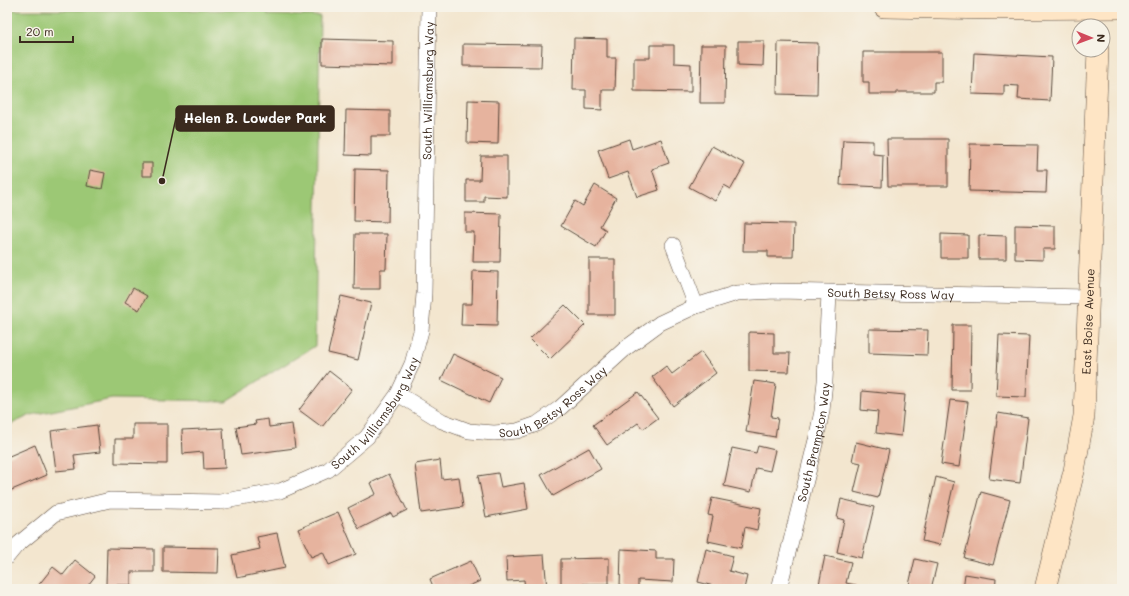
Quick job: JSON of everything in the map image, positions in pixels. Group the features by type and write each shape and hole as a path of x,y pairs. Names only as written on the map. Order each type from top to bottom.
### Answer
{"street":[{"name":"South Williamsburg Way","path":"7,557 16,546 56,513 110,500 220,502 280,491 328,470 367,437 398,394 412,364 421,331 424,294 429,7"},
{"path":"884,7 995,8 1100,14 1122,8"},
{"name":"East Boise Avenue","path":"1045,589 1074,471 1084,416 1098,58"},
{"path":"673,245 696,306"},
{"name":"South Betsy Ross Way","path":"398,394 442,421 469,431 494,433 517,431 537,424 560,408 626,348 660,323 696,306 737,294 775,291 1089,297"},
{"name":"South Brampton Way","path":"779,589 822,411 825,381 829,293"}],"green space":[{"path":"7,10 268,10 268,15 320,16 315,346 226,401 112,399 31,415 7,426"}],"building":[{"path":"574,38 607,39 607,58 616,58 615,90 602,90 602,110 586,109 586,90 573,90"},
{"path":"322,39 393,41 393,66 322,64"},
{"path":"738,41 764,41 763,66 738,65"},
{"path":"778,42 818,43 817,95 777,94"},
{"path":"463,44 542,45 541,67 463,66"},
{"path":"650,45 674,45 674,63 691,64 691,92 634,91 634,58 650,58"},
{"path":"701,45 726,45 725,103 700,103"},
{"path":"863,52 942,52 942,82 934,82 934,92 869,94 869,82 863,82"},
{"path":"974,53 1052,57 1050,101 1018,99 1019,86 1004,85 1004,95 972,94"},
{"path":"468,100 499,101 498,144 467,143"},
{"path":"346,110 390,111 390,136 371,136 371,156 345,155"},
{"path":"629,139 632,149 661,139 669,163 652,169 659,190 637,197 628,172 608,179 598,150"},
{"path":"887,139 948,139 948,186 888,186"},
{"path":"843,140 873,141 873,154 883,155 882,187 840,185"},
{"path":"970,144 1038,145 1037,170 1047,170 1046,193 969,191"},
{"path":"712,146 745,164 731,189 724,185 715,201 689,187"},
{"path":"481,156 507,156 507,197 484,196 484,202 466,202 466,180 480,180"},
{"path":"142,163 152,163 152,176 142,176"},
{"path":"355,169 389,170 388,222 354,221"},
{"path":"90,170 105,173 102,189 87,186"},
{"path":"595,185 616,198 600,226 606,230 596,247 561,226 575,201 583,206"},
{"path":"465,213 501,214 500,262 473,262 474,232 465,232"},
{"path":"744,223 794,224 793,257 768,257 768,251 743,251"},
{"path":"1015,225 1055,226 1055,249 1043,249 1043,260 1015,259"},
{"path":"355,234 387,234 386,269 380,269 380,289 354,289"},
{"path":"941,234 968,235 968,258 941,258"},
{"path":"979,235 1006,236 1006,259 979,259"},
{"path":"589,259 615,259 615,315 589,315"},
{"path":"473,271 498,272 497,326 461,325 462,304 472,304"},
{"path":"133,288 147,296 139,310 125,302"},
{"path":"341,296 371,303 358,360 328,353"},
{"path":"565,305 585,325 550,359 530,339"},
{"path":"953,325 971,325 970,390 952,390"},
{"path":"869,329 928,330 927,355 869,353"},
{"path":"749,332 774,333 774,353 790,353 789,372 749,371"},
{"path":"999,335 1029,336 1026,397 996,396"},
{"path":"701,352 716,373 673,406 652,377 666,366 672,374"},
{"path":"453,354 501,377 489,403 441,380"},
{"path":"329,371 352,389 322,427 299,410"},
{"path":"754,381 776,384 771,417 778,418 775,437 746,432"},
{"path":"862,391 905,395 901,436 876,433 878,412 861,410"},
{"path":"638,392 658,418 643,429 638,423 607,445 593,425"},
{"path":"950,400 968,402 959,467 941,464"},
{"path":"998,413 1028,418 1020,483 989,479"},
{"path":"268,419 269,427 292,424 295,448 241,455 236,427 256,424 255,421"},
{"path":"133,424 167,424 167,464 115,463 115,439 133,439"},
{"path":"97,425 100,452 74,455 76,469 56,471 51,431"},
{"path":"223,428 225,468 204,469 203,452 183,454 182,430"},
{"path":"856,442 889,450 878,498 854,492 861,463 852,461"},
{"path":"35,445 47,475 7,492 7,457"},
{"path":"758,446 775,450 770,471 756,468 751,492 724,486 732,448 756,453"},
{"path":"589,448 601,469 553,496 541,475"},
{"path":"440,460 442,479 459,477 463,507 421,513 415,464"},
{"path":"498,473 501,487 524,483 528,509 486,517 478,476"},
{"path":"389,474 407,510 393,517 391,513 359,529 348,508 376,494 371,483"},
{"path":"936,477 954,482 940,545 922,541"},
{"path":"981,492 1010,500 993,565 964,558"},
{"path":"712,498 761,508 757,530 745,527 741,548 708,541 713,516 708,515"},
{"path":"841,499 874,507 862,558 837,552 844,520 837,518"},
{"path":"338,512 356,554 329,565 323,552 311,557 298,529"},
{"path":"277,533 285,568 237,578 232,555 260,549 257,537"},
{"path":"163,547 219,548 218,573 163,572"},
{"path":"107,548 154,549 154,572 131,572 131,585 106,585"},
{"path":"621,549 656,551 656,559 674,559 673,582 638,580 638,587 620,587"},
{"path":"706,549 733,556 729,571 747,576 744,589 726,589 698,582"},
{"path":"544,555 547,589 525,589 524,580 507,581 506,557"},
{"path":"825,556 851,562 846,583 856,585 855,589 818,589"},
{"path":"609,558 609,584 583,584 583,589 561,589 561,559"},
{"path":"915,559 937,564 931,589 908,589"},
{"path":"75,560 95,576 85,589 39,589 37,587 53,567 63,575"},
{"path":"471,561 480,581 462,589 434,589 430,579"},
{"path":"965,574 996,579 995,589 963,589"}],"place":[{"name":"Helen B. Lowder Park","path":"162,181"}]}
